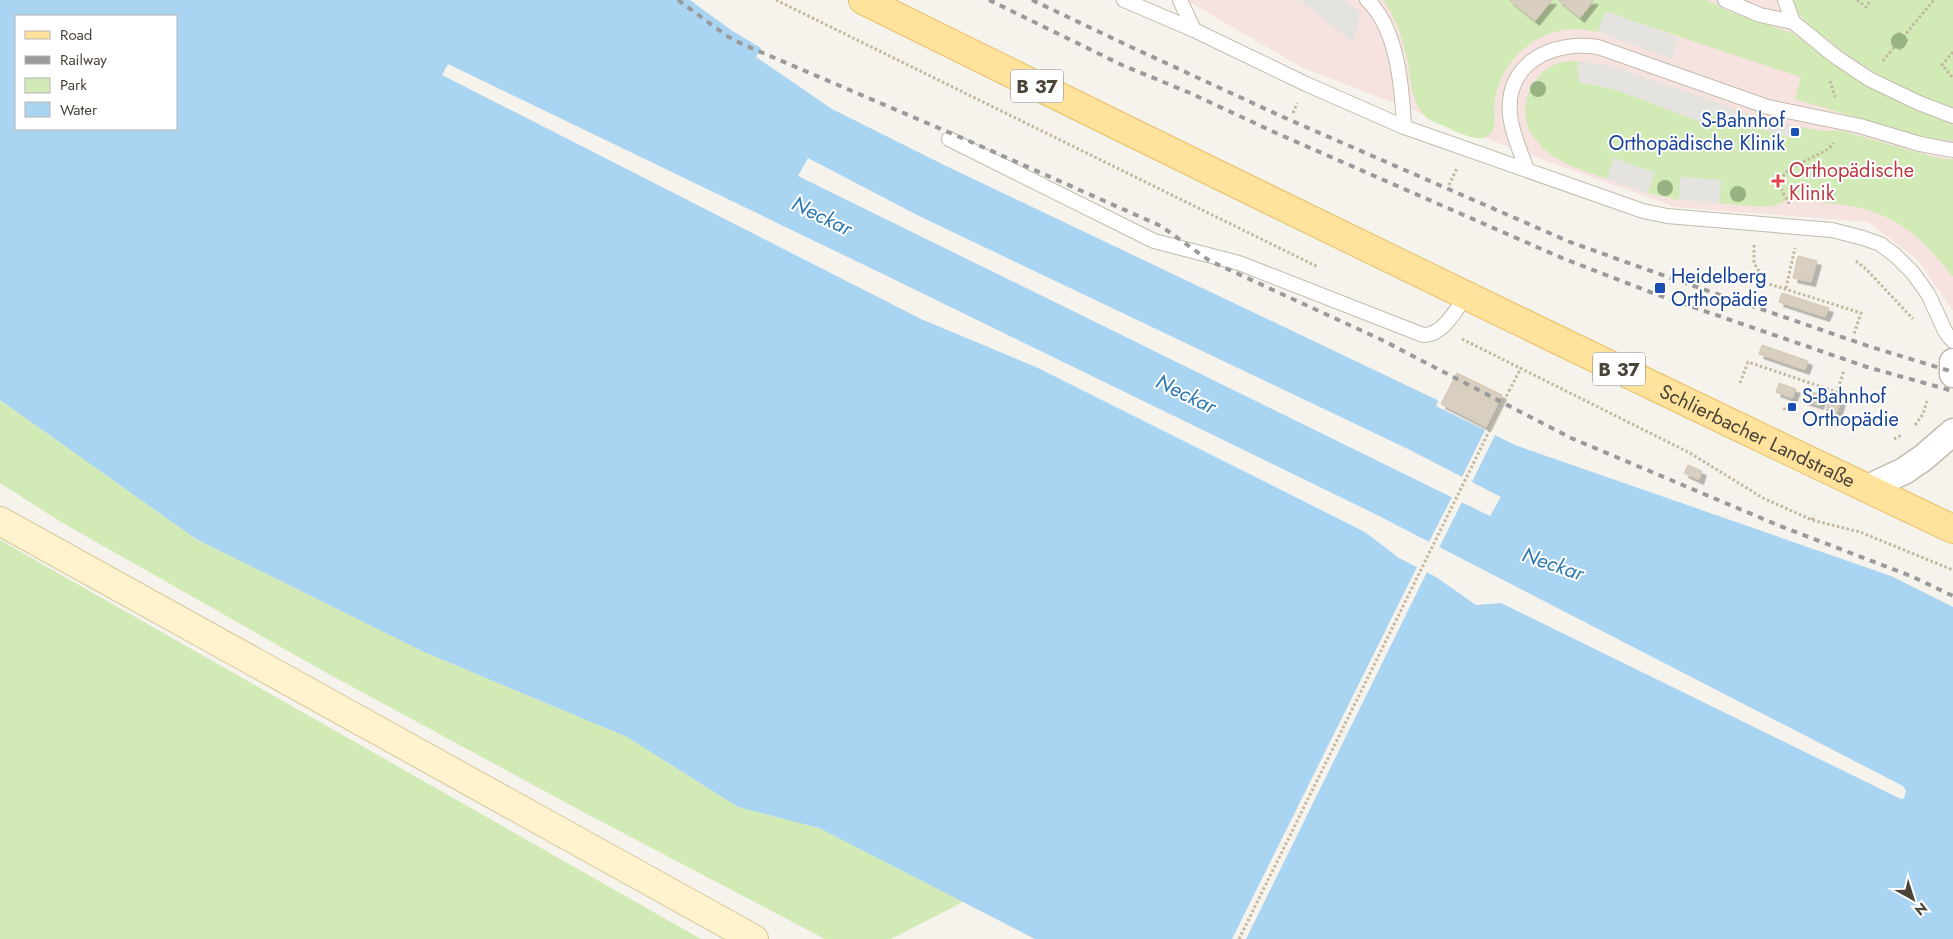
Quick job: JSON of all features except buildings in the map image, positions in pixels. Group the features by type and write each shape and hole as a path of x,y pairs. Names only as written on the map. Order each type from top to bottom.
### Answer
{"main road":[{"name":"B 37","path":"863,0 1210,172 1474,299"},
{"name":"Schlierbacher Landstraße","path":"1474,299 1953,530"},
{"path":"0,521 754,939"}],"street":[{"path":"1953,362 1953,374"},
{"path":"1868,488 1904,471 1923,458 1953,432"}],"lane":[{"path":"1124,0 1194,30 1306,84 1404,127 1643,211 1667,216 1832,230 1880,244 1913,272 1928,294 1946,333 1953,341"},
{"path":"1180,0 1194,30"},
{"path":"1367,0 1376,8 1382,20 1397,64 1404,127"},
{"path":"1724,0 1760,15 1793,22 1869,79 1919,103 1953,116"},
{"path":"1785,0 1793,22"},
{"path":"1527,170 1514,136 1510,117 1510,100 1514,83 1526,67 1543,54 1553,49 1573,46 1598,48 1768,107 1860,126 1920,144 1953,150"},
{"path":"949,139 1154,241 1239,263 1423,335 1431,335 1441,328 1474,299"}],"path":[{"path":"776,0 1323,270"},
{"path":"1857,0 1866,7 1871,0"},
{"path":"1903,37 1934,0"},
{"path":"1898,33 1903,37 1907,40 1900,49 1891,42 1898,33"},
{"path":"1885,58 1895,46"},
{"path":"1953,52 1942,65 1953,78"},
{"path":"1790,202 1780,186 1782,179 1796,165 1828,150 1835,140"},
{"path":"1756,224 1754,263 1766,283 1860,313 1854,334"},
{"path":"1795,246 1804,248"},
{"path":"1852,259 1866,270 1915,321"},
{"path":"1441,328 1690,452 1763,498 1812,520 1860,532 1953,570"},
{"path":"1740,383 1748,362 1837,392"},
{"path":"1238,939 1521,368"},
{"path":"1835,399 1844,370"},
{"path":"1894,439 1910,430 1923,414 1927,402"},
{"path":"1784,410 1786,405"},
{"path":"1828,423 1831,411"},
{"path":"1812,520 1814,515"}],"shaded area":[{"name":"Orthopädische Klinik","path":"1186,0 1953,0 1953,311 1918,260 1868,222 1675,207 1530,155 1303,68"},
{"path":"1299,0 1345,0 1360,12 1354,43"},
{"path":"1606,11 1679,38 1672,59 1598,32"},
{"path":"1578,61 1621,69 1767,120 1795,126 1793,138 1708,112 1704,123 1614,89 1579,82"},
{"path":"1614,158 1655,173 1647,193 1607,179"},
{"path":"1680,177 1721,180 1719,203 1679,200"}],"green space":[{"path":"1383,0 1509,0 1535,21 1552,0 1558,0 1580,18 1594,0 1707,0 1728,11 1792,33 1842,70 1873,89 1911,108 1953,125 1953,141 1922,137 1795,99 1801,77 1606,12 1598,32 1579,29 1563,30 1548,34 1534,41 1522,51 1511,62 1497,90 1494,106 1494,127 1492,131 1486,137 1471,137 1430,120 1419,108 1412,90 1402,38 1396,22"},
{"path":"1792,0 1953,0 1953,109 1919,96 1887,80 1857,61 1807,23 1798,12"},
{"path":"1578,61 1579,82 1614,89 1704,123 1708,111 1760,129 1792,137 1795,126 1823,131 1842,131 1943,159 1953,159 1953,277 1913,234 1884,216 1867,210 1795,199 1773,206 1719,203 1721,180 1681,177 1679,200 1647,193 1655,173 1614,158 1607,179 1559,160 1545,150 1531,133 1526,121 1526,102 1533,84 1546,70 1563,62"},
{"path":"0,400 196,539 424,652 627,737 738,807 819,828 963,902 891,939 825,939 587,814 325,672 61,522 0,483"},
{"path":"0,540 701,939 0,939"}],"water":[{"name":"Neckar","path":"0,0 690,0 731,30 761,48 756,57 832,109 944,165 1438,400 1436,406 1515,445 1891,576 1953,607 1953,939 1035,939 819,828 738,807 627,737 424,652 196,539 0,400","holes":["448,64 1375,514 1903,786 1906,791 1904,798 1901,799 1501,603 1476,605 1436,577 1399,558 1365,532 1036,367 921,319 442,75","808,158 919,216 1408,449 1501,497 1490,516 798,176"]}],"pier":[{"path":"1486,428 1496,433 1471,484 1461,479"},
{"path":"1453,495 1463,500 1438,550 1428,544"},
{"path":"1418,565 1428,570 1246,939 1232,939"}],"railway":[{"path":"678,0 727,36 742,44 1161,226 1210,261 1382,340 1571,438 1780,526 1911,576 1953,596"},
{"path":"989,0 1122,65 1190,93 1276,133 1562,258 1658,295 1867,367 1953,391"},
{"path":"1032,0 1283,117 1570,242 1871,347 1953,372"}],"place":[{"name":"S-Bahnhof Orthopädische Klinik","path":"1795,132"},
{"name":"Orthopädische Klinik","path":"1778,181"},
{"name":"Heidelberg Orthopädie","path":"1660,288"},
{"name":"S-Bahnhof Orthopädie","path":"1792,407"}]}
